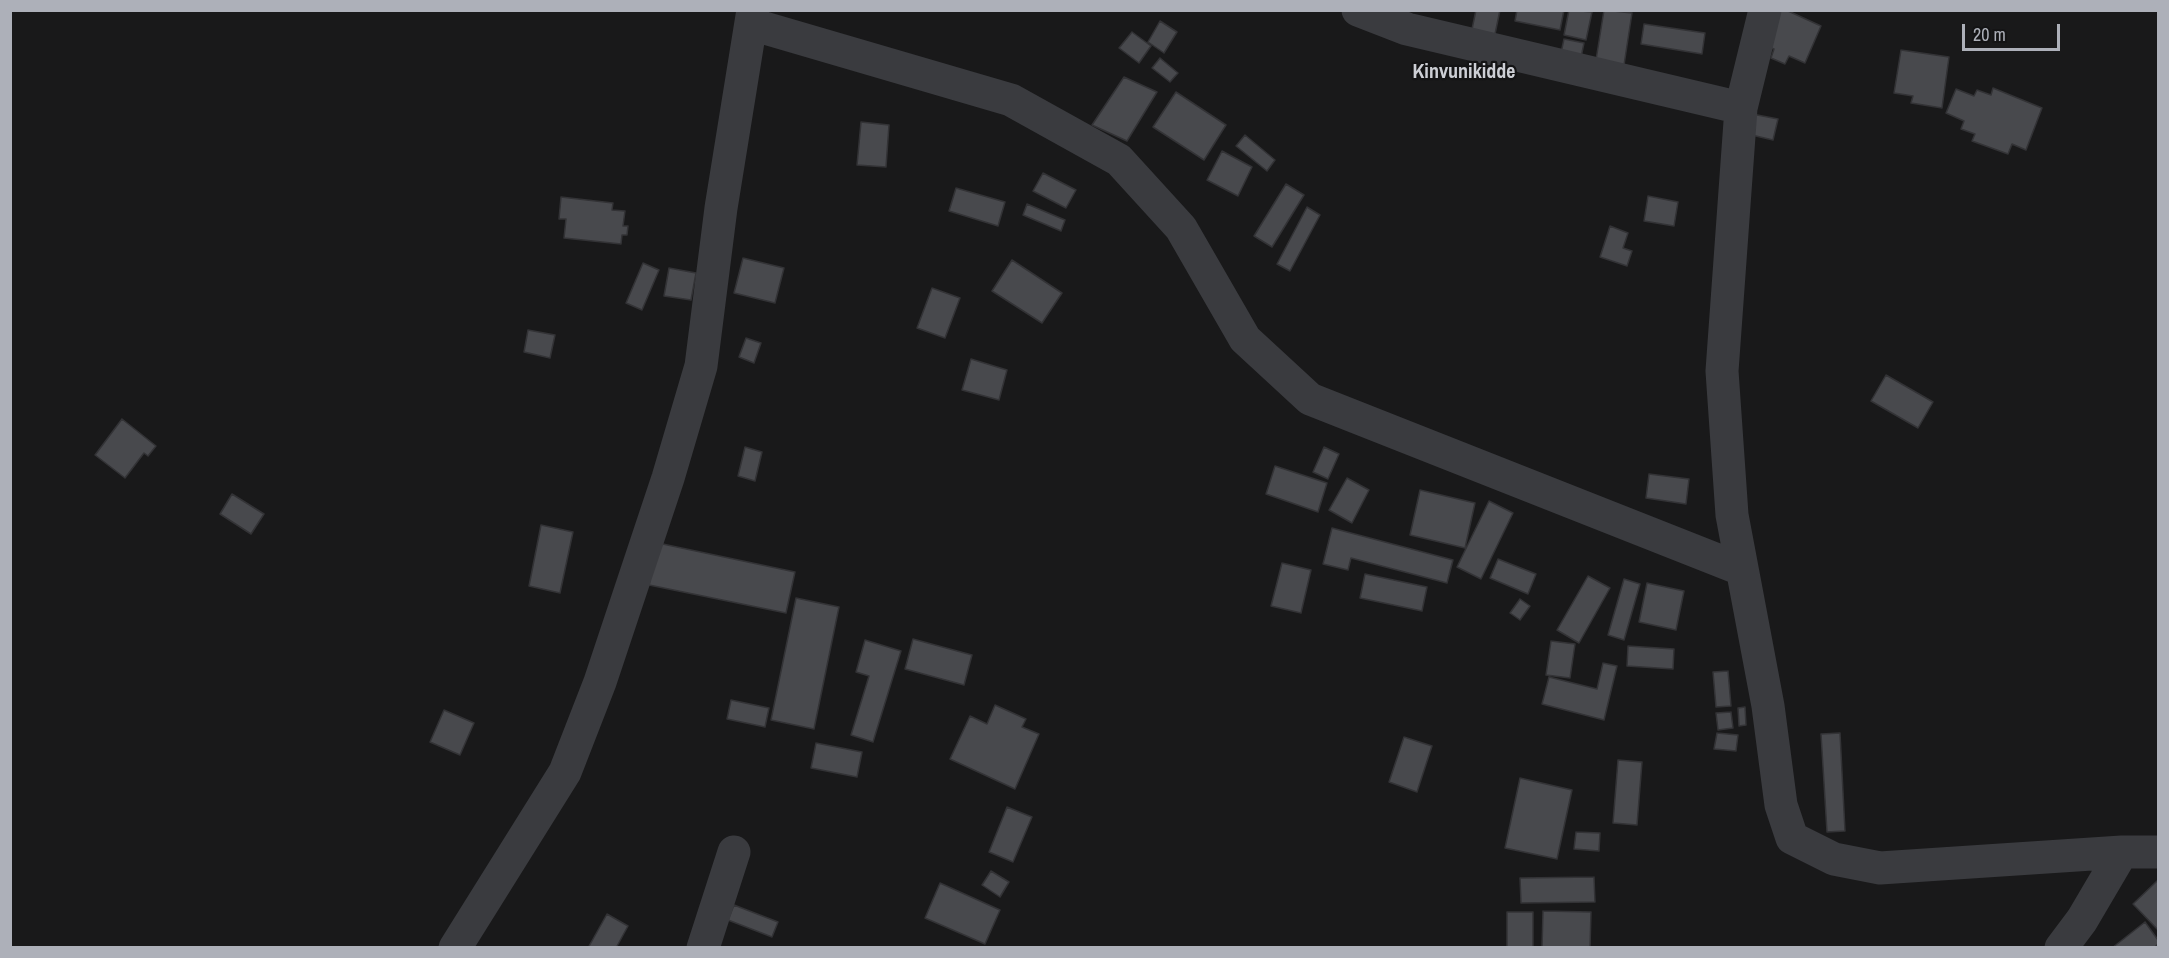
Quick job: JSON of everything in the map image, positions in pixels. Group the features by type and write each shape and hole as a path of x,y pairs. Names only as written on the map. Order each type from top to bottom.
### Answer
{"street":[{"path":"1358,10 1407,29 1742,108"},
{"path":"1765,10 1742,108 1722,371 1732,515 1768,706 1781,805 1792,838 1834,859 1880,868 2122,852 2158,852"},
{"path":"454,948 565,772 600,682 668,477 700,366 721,208 752,17 1011,100 1119,160 1181,228 1245,339 1310,399 1738,568 1743,574"},
{"path":"703,948 734,852"},
{"path":"2061,948 2082,920 2122,852"}],"building":[{"path":"1476,10 1500,10 1494,39 1471,34"},
{"path":"1517,10 1564,10 1560,30 1515,21"},
{"path":"1569,10 1592,12 1586,40 1564,35"},
{"path":"1604,10 1632,13 1624,65 1596,60"},
{"path":"1780,10 1786,10 1821,26 1805,63 1789,56 1785,64 1771,58 1774,49 1765,46"},
{"path":"1160,21 1177,32 1164,53 1148,42"},
{"path":"1644,24 1705,33 1702,54 1641,44"},
{"path":"1132,32 1151,46 1139,63 1119,48"},
{"path":"1564,39 1584,43 1579,67 1559,62"},
{"path":"1901,50 1949,57 1942,108 1911,103 1913,96 1894,93"},
{"path":"1160,58 1178,73 1170,82 1152,68"},
{"path":"1124,77 1157,92 1127,141 1092,125"},
{"path":"1993,88 2042,108 2026,150 2012,144 2008,154 1972,141 1975,134 1961,129 1964,121 1946,113 1956,89 1974,96 1977,90 1991,95"},
{"path":"1176,92 1226,125 1204,160 1153,127"},
{"path":"1747,113 1778,119 1773,140 1743,133"},
{"path":"861,122 889,125 886,167 857,165"},
{"path":"1245,135 1275,160 1267,171 1236,146"},
{"path":"1222,151 1252,167 1238,196 1207,180"},
{"path":"1043,173 1076,190 1066,208 1033,191"},
{"path":"1286,184 1304,195 1272,247 1254,236"},
{"path":"956,188 1005,202 998,226 949,211"},
{"path":"1648,196 1678,202 1674,226 1644,221"},
{"path":"561,197 613,203 612,210 625,211 623,226 628,226 627,235 622,235 621,244 564,238 566,219 559,219"},
{"path":"1027,204 1065,220 1061,231 1023,215"},
{"path":"1307,207 1320,215 1290,271 1277,264"},
{"path":"1610,226 1628,233 1623,248 1632,251 1627,266 1600,257"},
{"path":"743,258 784,268 775,303 734,293"},
{"path":"1012,260 1062,293 1042,323 992,291"},
{"path":"643,263 659,270 642,310 626,303"},
{"path":"669,268 696,273 691,300 664,296"},
{"path":"932,288 960,298 945,338 917,328"},
{"path":"528,330 555,335 550,358 524,352"},
{"path":"746,338 761,343 754,363 739,357"},
{"path":"971,359 1007,370 999,400 962,390"},
{"path":"1886,375 1933,402 1918,428 1871,401"},
{"path":"122,419 156,446 148,456 144,453 125,478 95,455"},
{"path":"745,447 762,452 755,481 738,476"},
{"path":"1324,447 1339,454 1328,479 1313,472"},
{"path":"1275,466 1327,483 1318,512 1266,494"},
{"path":"1649,474 1689,479 1686,504 1646,498"},
{"path":"1347,478 1369,490 1352,523 1329,510"},
{"path":"1420,490 1475,503 1465,548 1410,535"},
{"path":"232,494 264,514 251,534 220,514"},
{"path":"1489,501 1513,513 1481,579 1457,567"},
{"path":"541,525 573,532 560,593 529,586"},
{"path":"1332,528 1453,560 1447,583 1351,558 1348,570 1323,564"},
{"path":"658,543 795,572 786,613 649,585"},
{"path":"1498,559 1536,574 1528,594 1490,578"},
{"path":"1282,563 1311,570 1301,613 1271,606"},
{"path":"1365,574 1427,587 1422,611 1360,598"},
{"path":"1588,576 1610,588 1579,643 1557,630"},
{"path":"1624,579 1640,584 1624,640 1608,635"},
{"path":"1647,583 1684,591 1676,630 1639,622"},
{"path":"796,598 839,607 814,729 771,720"},
{"path":"1520,599 1530,606 1520,620 1510,613"},
{"path":"913,639 972,655 964,685 905,669"},
{"path":"865,640 901,651 873,742 851,735 869,676 856,672"},
{"path":"1551,641 1575,644 1570,678 1546,675"},
{"path":"1628,646 1674,649 1673,669 1627,666"},
{"path":"1603,663 1617,666 1604,720 1542,704 1549,677 1597,689"},
{"path":"1728,671 1731,706 1716,707 1713,672"},
{"path":"731,700 769,708 765,727 727,719"},
{"path":"995,705 1026,719 1022,727 1039,734 1015,789 950,759 970,716 987,724"},
{"path":"1745,707 1746,725 1739,726 1738,708"},
{"path":"444,710 474,723 460,755 430,742"},
{"path":"1731,712 1733,728 1718,730 1716,713"},
{"path":"1717,733 1738,735 1736,751 1714,749"},
{"path":"1840,733 1845,831 1827,832 1821,734"},
{"path":"1404,737 1432,746 1417,792 1389,782"},
{"path":"816,743 862,752 857,777 811,768"},
{"path":"1618,760 1642,762 1637,825 1613,823"},
{"path":"1520,778 1572,790 1557,859 1505,848"},
{"path":"1007,807 1032,817 1013,862 989,852"},
{"path":"1576,832 1600,833 1599,851 1574,849"},
{"path":"991,871 1009,882 1000,897 982,885"},
{"path":"1594,877 1595,902 1521,903 1520,878"},
{"path":"2157,881 2158,883 2158,930 2133,904"},
{"path":"940,883 1000,910 985,944 925,918"},
{"path":"734,905 778,922 772,937 728,920"},
{"path":"1543,911 1591,912 1590,948 1542,948"},
{"path":"1507,912 1533,912 1533,948 1507,948"},
{"path":"607,914 628,926 616,948 588,948"},
{"path":"2145,922 2158,940 2154,948 2112,948"}],"district":[{"name":"Kinvunikidde","path":"1464,73"}]}
